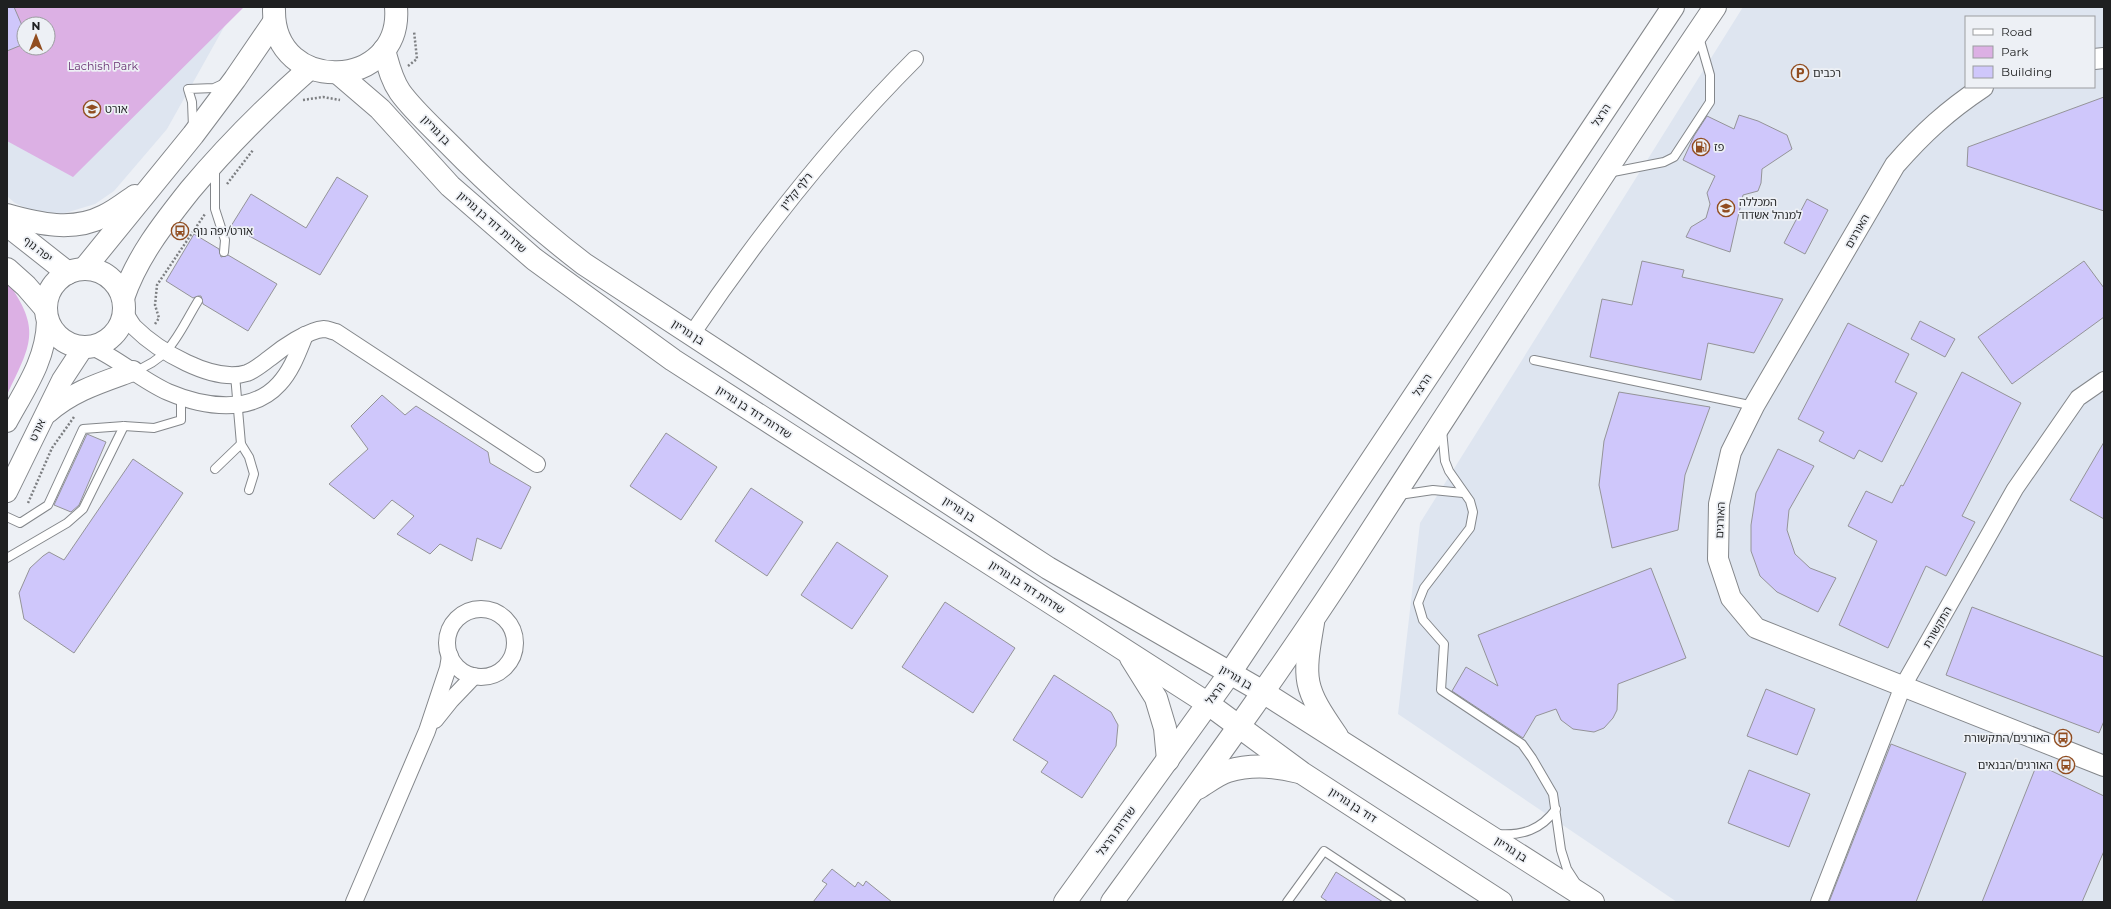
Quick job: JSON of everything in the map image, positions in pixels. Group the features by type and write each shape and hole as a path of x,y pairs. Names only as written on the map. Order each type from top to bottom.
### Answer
{"main road":[{"path":"274,14 281,41 293,57 310,68 338,74 355,70 371,62 384,50 393,34 397,16 396,7"},
{"name":"הרצל","path":"1168,760 1230,673 1673,7"},
{"path":"1112,902 1263,692 1603,174 1715,7"},
{"path":"46,315 47,297 52,287 59,278 76,271 150,187 193,135 235,79 274,14"},
{"name":"בן גוריון","path":"384,50 393,79 401,92 430,124 481,176 535,226 584,264 1048,568 1263,692 1344,745 1486,833 1590,900"},
{"path":"7,269 26,286 46,315 53,332 61,340 71,346 87,347 100,345 119,328 123,304 131,275 148,245 216,159 262,111 310,68"},
{"name":"שדרות דוד בן גוריון","path":"338,74 380,109 450,186 534,259 673,360 1208,703"},
{"path":"7,215 30,222 55,225 80,225 103,216 150,187"},
{"name":"יפה נוף","path":"7,225 76,271"},
{"path":"76,271 104,274 112,280 123,304"},
{"path":"1314,616 1307,658 1306,676 1309,690 1316,705 1344,745"},
{"path":"1127,652 1156,698 1165,728 1168,760"},
{"name":"דוד בן גוריון","path":"1208,703 1302,773 1501,902"},
{"name":"שדרות הרצל","path":"1065,902 1168,760"},
{"path":"1194,790 1228,771 1246,768 1281,767 1302,773"}],"street":[{"name":"רלף קליין","path":"692,334 736,268 818,164 872,101 914,59"},
{"name":"האורגים","path":"1981,88 1953,106 1922,134 1895,165 1754,406 1731,452 1719,504 1718,559 1731,598 1756,628 2104,766"},
{"path":"123,304 133,325 147,338 167,351 206,370 235,375 247,373 305,335 324,329 336,332 538,464"},
{"path":"7,422 41,360 45,347 46,315"},
{"path":"87,347 107,354 169,392 219,406 237,405 261,398 271,392 281,383 294,361 305,335"},
{"name":"אורט","path":"7,492 71,365 87,347"},
{"path":"44,417 69,396 88,387 133,371"},
{"name":"התקשורת","path":"1819,902 1903,686 2015,489 2078,398 2104,380"},
{"path":"354,902 427,731 447,674 450,656 447,640 450,629 457,619 466,612 477,609 487,610 504,618 511,626 515,640 512,658 499,672 491,675 474,676 460,669 450,656"},
{"path":"427,731 451,700 474,676"}],"lane":[{"path":"1603,174 1664,162 1674,157 1710,102 1710,75 1698,32"},
{"path":"193,135 192,102 188,89 214,88 235,79"},
{"path":"216,159 214,200 217,221 225,240 224,252"},
{"path":"133,371 146,367 160,358 167,351 198,301"},
{"path":"1534,360 1754,406"},
{"path":"235,375 241,444 249,457 254,474 249,490"},
{"path":"7,518 20,523 48,504 83,429 124,426 154,428 181,420 181,396"},
{"path":"1441,421 1445,461 1454,480 1472,507 1472,523 1424,588 1418,603 1423,620 1444,644 1441,690 1522,744 1547,782 1553,794 1560,842 1567,869 1590,900"},
{"path":"7,558 64,525 84,509 124,426"},
{"path":"215,469 241,444"},
{"path":"1393,496 1433,490 1463,493"},
{"path":"1486,833 1521,834 1539,828 1549,820 1556,809"},
{"path":"1287,902 1324,851 1401,902"}],"path":[{"path":"393,79 417,59 413,26"},
{"path":"298,100 323,97 346,101 358,106 367,98"},
{"path":"147,338 159,318 155,305 158,285 214,200 255,147"},
{"path":"20,523 52,448 76,414"}],"shaded area":[{"name":"Lachish Park","path":"7,7 231,7 233,11 167,129 114,191 95,204 62,214 37,213 15,203 7,196"},
{"path":"1743,7 2104,7 2104,902 1677,902 1398,714 1420,523"}],"green space":[{"name":"Lachish Park","path":"7,7 244,7 73,177 7,141"},
{"path":"7,281 25,312 29,325 29,337 22,363 7,395"}],"building":[{"path":"7,7 14,7 18,16 16,16 16,47 7,51"},
{"path":"2104,97 2104,211 1967,166 1968,147"},
{"path":"1739,115 1758,121 1787,135 1792,149 1762,169 1761,183 1758,191 1743,195 1730,252 1686,237 1691,227 1706,218 1710,204 1707,193 1715,176 1683,160 1694,136 1707,116 1734,129"},
{"path":"337,177 368,196 320,275 231,226 251,194 306,228"},
{"path":"1807,199 1828,210 1805,254 1784,243"},
{"path":"194,234 219,249 221,257 228,255 277,284 248,331 203,304 201,296 193,298 166,281"},
{"path":"1642,261 1684,270 1682,277 1783,299 1754,353 1708,343 1701,380 1590,357 1602,299 1632,305"},
{"path":"2084,261 2104,288 2104,317 2012,384 1978,337"},
{"path":"1920,321 1955,339 1945,357 1911,339"},
{"path":"1848,323 1909,354 1895,382 1917,393 1882,462 1859,450 1854,459 1819,441 1824,432 1798,419"},
{"path":"1962,372 2021,403 1962,516 1975,522 1946,576 1926,566 1888,648 1839,625 1877,541 1848,526 1866,491 1892,503 1901,485 1903,486"},
{"path":"1619,392 1710,407 1685,475 1678,530 1612,548 1599,485 1604,441"},
{"path":"382,395 405,415 416,406 488,452 490,463 531,487 501,549 477,538 472,561 440,544 430,554 397,534 414,516 392,500 374,519 329,484 368,449 351,426"},
{"path":"666,433 717,467 681,520 630,486"},
{"path":"87,434 106,442 79,505 71,512 54,505"},
{"path":"2104,442 2104,519 2070,500"},
{"path":"1778,449 1814,466 1789,510 1787,530 1795,554 1810,568 1836,578 1818,612 1777,592 1760,576 1751,551 1751,525 1756,493"},
{"path":"133,459 183,493 74,653 24,619 19,593 30,568 43,556 49,552 64,560"},
{"path":"751,488 803,522 767,576 715,541"},
{"path":"837,542 888,576 852,629 801,595"},
{"path":"1651,568 1686,658 1618,684 1617,710 1613,718 1604,728 1594,732 1573,729 1561,720 1556,709 1536,716 1523,738 1452,691 1466,667 1498,686 1478,635"},
{"path":"945,602 1015,648 973,713 902,667"},
{"path":"1972,607 2104,657 2104,721 2099,733 1946,675"},
{"path":"1054,675 1111,712 1118,725 1116,746 1082,798 1041,772 1048,762 1013,740"},
{"path":"1766,689 1815,709 1797,755 1747,736"},
{"path":"1891,744 1966,773 1916,902 1829,902"},
{"path":"2037,764 2104,796 2104,851 2082,902 1982,902"},
{"path":"1749,770 1810,794 1789,847 1728,823"},
{"path":"832,869 855,887 858,882 863,886 866,881 892,902 813,902 827,884 822,881"},
{"path":"1336,872 1383,902 1328,902 1321,897"}],"place":[{"name":"רכבים","path":"1800,73"},
{"name":"אורט","path":"92,109"},
{"name":"פז","path":"1701,147"},
{"name":"המכללה למנהל אשדוד","path":"1726,208"},
{"name":"אורט/יפה נוף","path":"180,231"},
{"name":"האורגים/התקשורת","path":"2063,738"},
{"name":"האורגים/הבנאים","path":"2066,765"}]}
